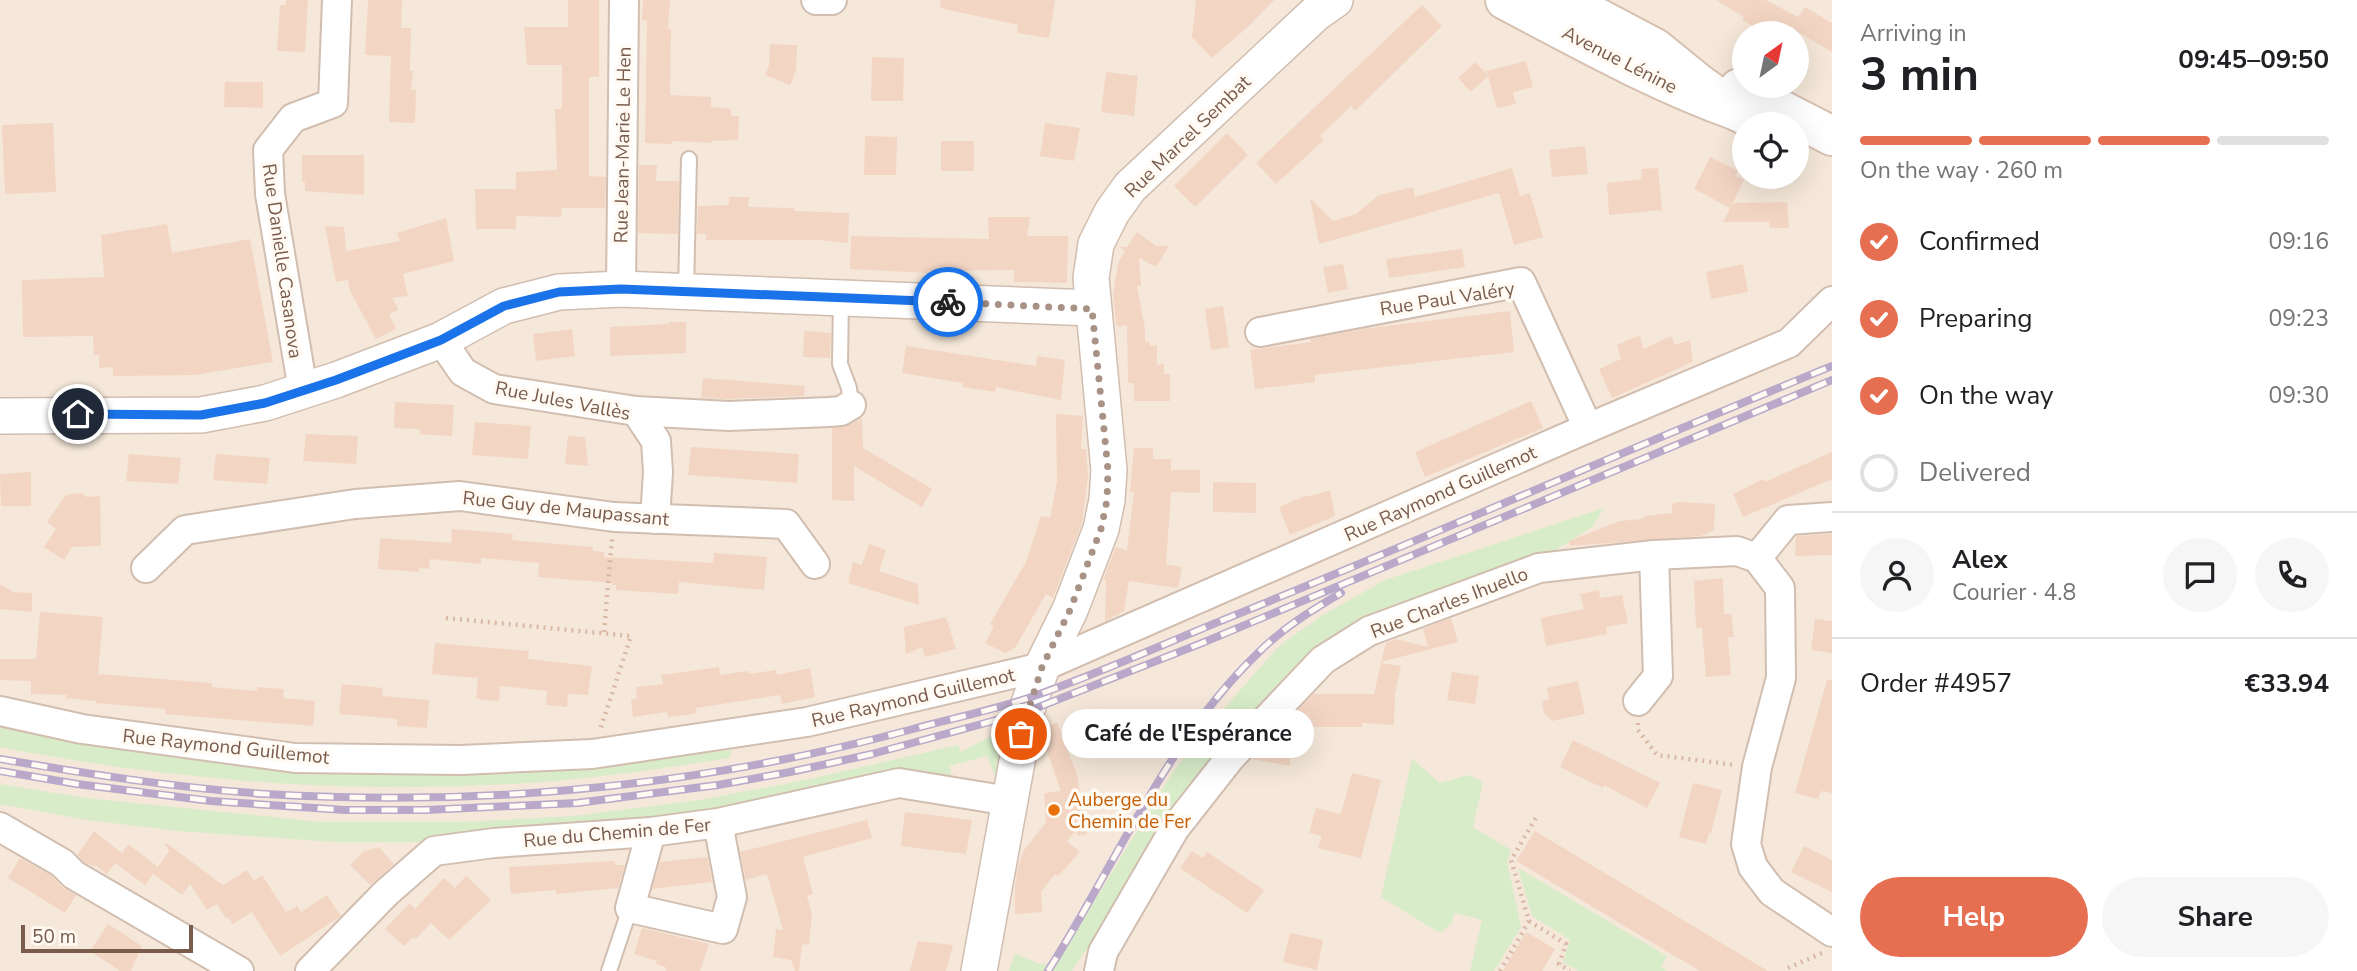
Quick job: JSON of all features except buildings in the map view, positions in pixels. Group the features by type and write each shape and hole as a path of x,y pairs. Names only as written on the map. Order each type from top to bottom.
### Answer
{"main road":[{"name":"Avenue Lénine","path":"1505,0 1654,77 1735,112"},
{"name":"Avenue Lénine","path":"1564,0 1655,48 1698,83 1741,112"},
{"path":"1655,48 1832,136"},
{"path":"1809,149 1832,161"}],"street":[{"name":"Rue Danielle Casanova","path":"303,390 270,194 268,150 293,118 333,103 337,0"},
{"name":"Rue Jean-Marie Le Hen","path":"621,289 625,0"},
{"path":"816,0 832,0"},
{"name":"Rue Marcel Sembat","path":"979,971 1026,712 1042,667 1070,610 1101,529 1107,500 1108,470 1092,309 1091,278 1096,244 1112,212 1130,187 1324,5"},
{"name":"Rue Paul Valéry","path":"1260,332 1521,282 1588,428"},
{"path":"0,416 201,415 265,403 441,340 504,306 559,292 621,289 1092,309"},
{"name":"Rue Raymond Guillemot","path":"0,711 82,729 295,758 461,760 592,754 807,722 1042,667 1588,428 1789,344 1832,301"},
{"name":"Rue Jules Vallès","path":"441,340 463,372 494,389 636,411 656,441 658,472 655,519"},
{"path":"636,411 741,415 841,411 851,404"},
{"name":"Rue Guy de Maupassant","path":"146,568 185,530 355,504 460,496 614,516 786,524 815,564"},
{"path":"1829,940 1772,892 1753,867 1746,844 1757,767 1781,678 1780,588 1757,558 1788,520 1832,517"},
{"name":"Rue Charles Ihuello","path":"1099,971 1104,952 1175,828 1230,758 1323,660 1369,631 1539,568 1654,555 1737,551 1757,558"},
{"path":"1638,701 1658,676 1654,555"},
{"name":"Rue du Chemin de Fer","path":"310,971 386,893 434,851 494,843 651,832 718,823 899,783 1009,801"},
{"path":"651,832 630,908 723,929 732,897 718,823"},
{"path":"0,827 62,863 74,876 239,971"}],"lane":[{"path":"686,292 689,159"},
{"path":"841,298 840,364 849,388 851,404"},
{"path":"609,971 630,908"}],"path":[{"path":"604,632 614,516"},
{"path":"446,618 631,636 592,754"},
{"path":"1638,701 1638,730 1657,755 1757,767"},
{"path":"1537,816 1511,860 1529,920 1566,944 1559,964 1570,971"},
{"path":"1500,971 1529,920"},
{"path":"1788,968 1820,954 1829,940"}],"shaded area":[{"path":"0,0 1832,0 1832,971 0,971"}],"green space":[{"path":"1604,508 1592,527 1554,551 1347,629 1311,654 1229,734 1072,971 1009,971 1015,953 1039,964 1057,963 1169,778 1198,738 1278,647 1321,616 1385,580"},
{"path":"0,723 158,754 325,773 443,774 553,770 733,750 729,758 577,779 486,785 346,786 207,778 137,770 0,747"},
{"path":"1001,731 996,779 987,756 950,766 951,777 943,778 901,769 784,795 740,809 428,842 334,842 178,831 87,820 0,804 0,784 85,798 322,822 464,822 573,816 700,800 805,780 958,745 961,752"},
{"path":"1412,759 1440,783 1468,775 1483,782 1473,827 1511,850 1507,862 1521,927 1494,971 1470,971 1482,920 1454,913 1452,923 1440,933 1381,897"},
{"path":"1518,868 1667,956 1661,967 1668,971 1579,971 1563,962 1570,940 1532,916"}],"railway":[{"path":"0,759 133,780 266,794 430,797 592,788 754,765 834,749 989,710 1060,687 1832,366"},
{"path":"0,771 211,801 345,810 426,810 577,803 718,785 790,772 872,754 1026,712 1202,643 1832,380"},
{"path":"1048,971 1144,805 1196,724 1226,687 1268,643 1341,593"}],"way so far":[{"path":"948,302 1092,309 1108,470 1107,500 1101,529 1070,610 1042,667 1021,734"}],"place":[{"name":"Café de l'Espérance","path":"1021,734"},
{"name":"Auberge du Chemin de Fer","path":"1054,810"}],"route":[{"path":"78,414 201,415 265,403 336,380 441,340 504,306 559,292 621,289 948,302"}]}
